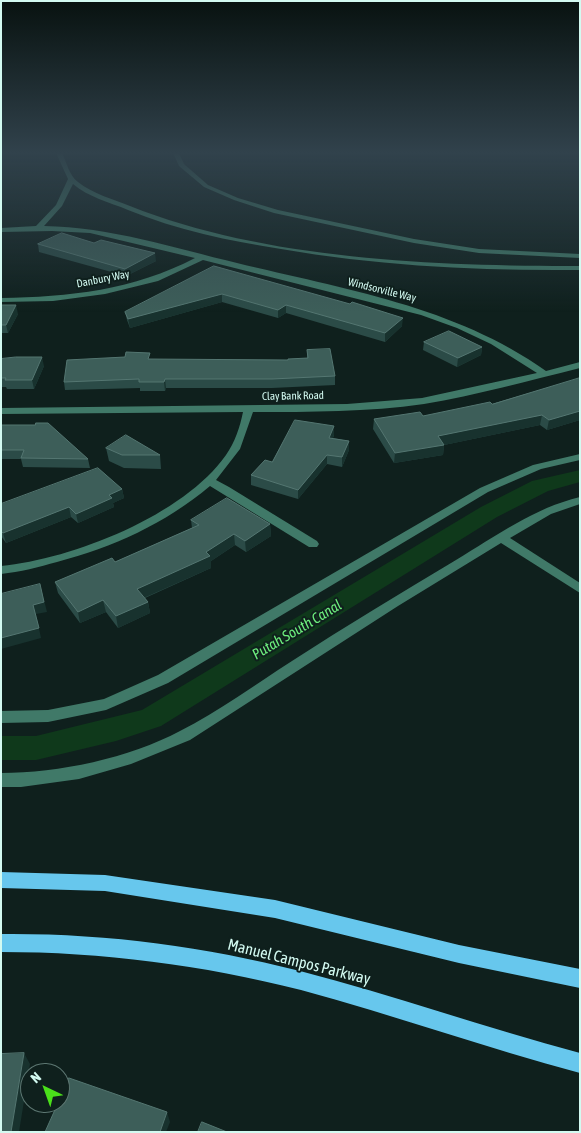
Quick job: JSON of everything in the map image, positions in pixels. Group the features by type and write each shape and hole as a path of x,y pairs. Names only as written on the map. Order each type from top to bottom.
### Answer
{"main road":[{"path":"1,880 105,883 275,909 459,954 580,979"},
{"name":"Manuel Campos Parkway","path":"1,943 80,945 151,951 243,968 376,1002 580,1063"}],"street":[{"path":"38,228 53,215 59,206"},
{"path":"125,206 153,218 233,239 327,256 426,266 508,269 580,268"},
{"path":"257,206 276,212 414,241 479,252 580,256"},
{"name":"Windsorville Way","path":"1,230 38,228 76,229 103,233 434,316 486,337 513,352 544,374"},
{"name":"Danbury Way","path":"1,300 40,300 74,297 124,288 180,269 203,257"},
{"name":"Clay Bank Road","path":"1,411 368,406 422,401 474,391 580,365"},
{"path":"1,570 69,555 105,543 147,524 180,504 208,481 227,461 239,442 249,409"},
{"path":"1,717 48,716 106,704 163,679 484,490 537,467 580,457"},
{"path":"208,481 225,489 314,544"},
{"path":"1,780 21,780 78,772 131,758 185,736 393,603 501,538 547,511 580,500"},
{"path":"501,538 580,589"}],"building":[{"path":"62,233 94,243 101,240 155,253 125,269 38,244"},
{"path":"214,266 350,304 352,302 403,318 385,333 286,305 278,310 222,294 128,319 125,312"},
{"path":"1,305 16,305 6,325 1,325"},
{"path":"449,331 482,347 458,358 424,342"},
{"path":"330,349 335,376 272,379 165,379 164,382 139,382 139,379 64,382 67,360 125,357 126,352 150,353 148,359 288,360 308,358 307,350"},
{"path":"42,357 32,380 5,380 6,378 1,378 1,359"},
{"path":"580,378 580,411 549,420 542,415 438,436 444,445 395,453 374,419 420,412 423,416 490,402 492,404"},
{"path":"295,420 334,426 329,438 349,441 342,457 327,455 298,490 251,475 265,460 272,462"},
{"path":"36,423 48,423 88,459 21,458 24,450 1,450 1,425 35,425"},
{"path":"126,435 160,455 122,455 106,448"},
{"path":"98,468 122,489 109,495 112,498 76,514 69,507 3,533 1,531 1,504"},
{"path":"227,498 270,524 245,541 234,534 206,552 210,556 137,589 148,602 116,616 103,600 78,612 55,582 112,558 115,562 199,525 191,520"},
{"path":"40,584 44,602 33,605 39,628 1,638 1,594"},
{"path":"24,1053 22,1063 20,1063 20,1077 11,1132 1,1132 1,1054"},
{"path":"70,1078 167,1112 160,1132 45,1132 54,1113 70,1113"},
{"path":"202,1122 227,1132 198,1132"}],"waterway":[{"name":"Putah South Canal","path":"1,748 36,748 116,729 151,718 489,512 540,486 580,476"}]}
